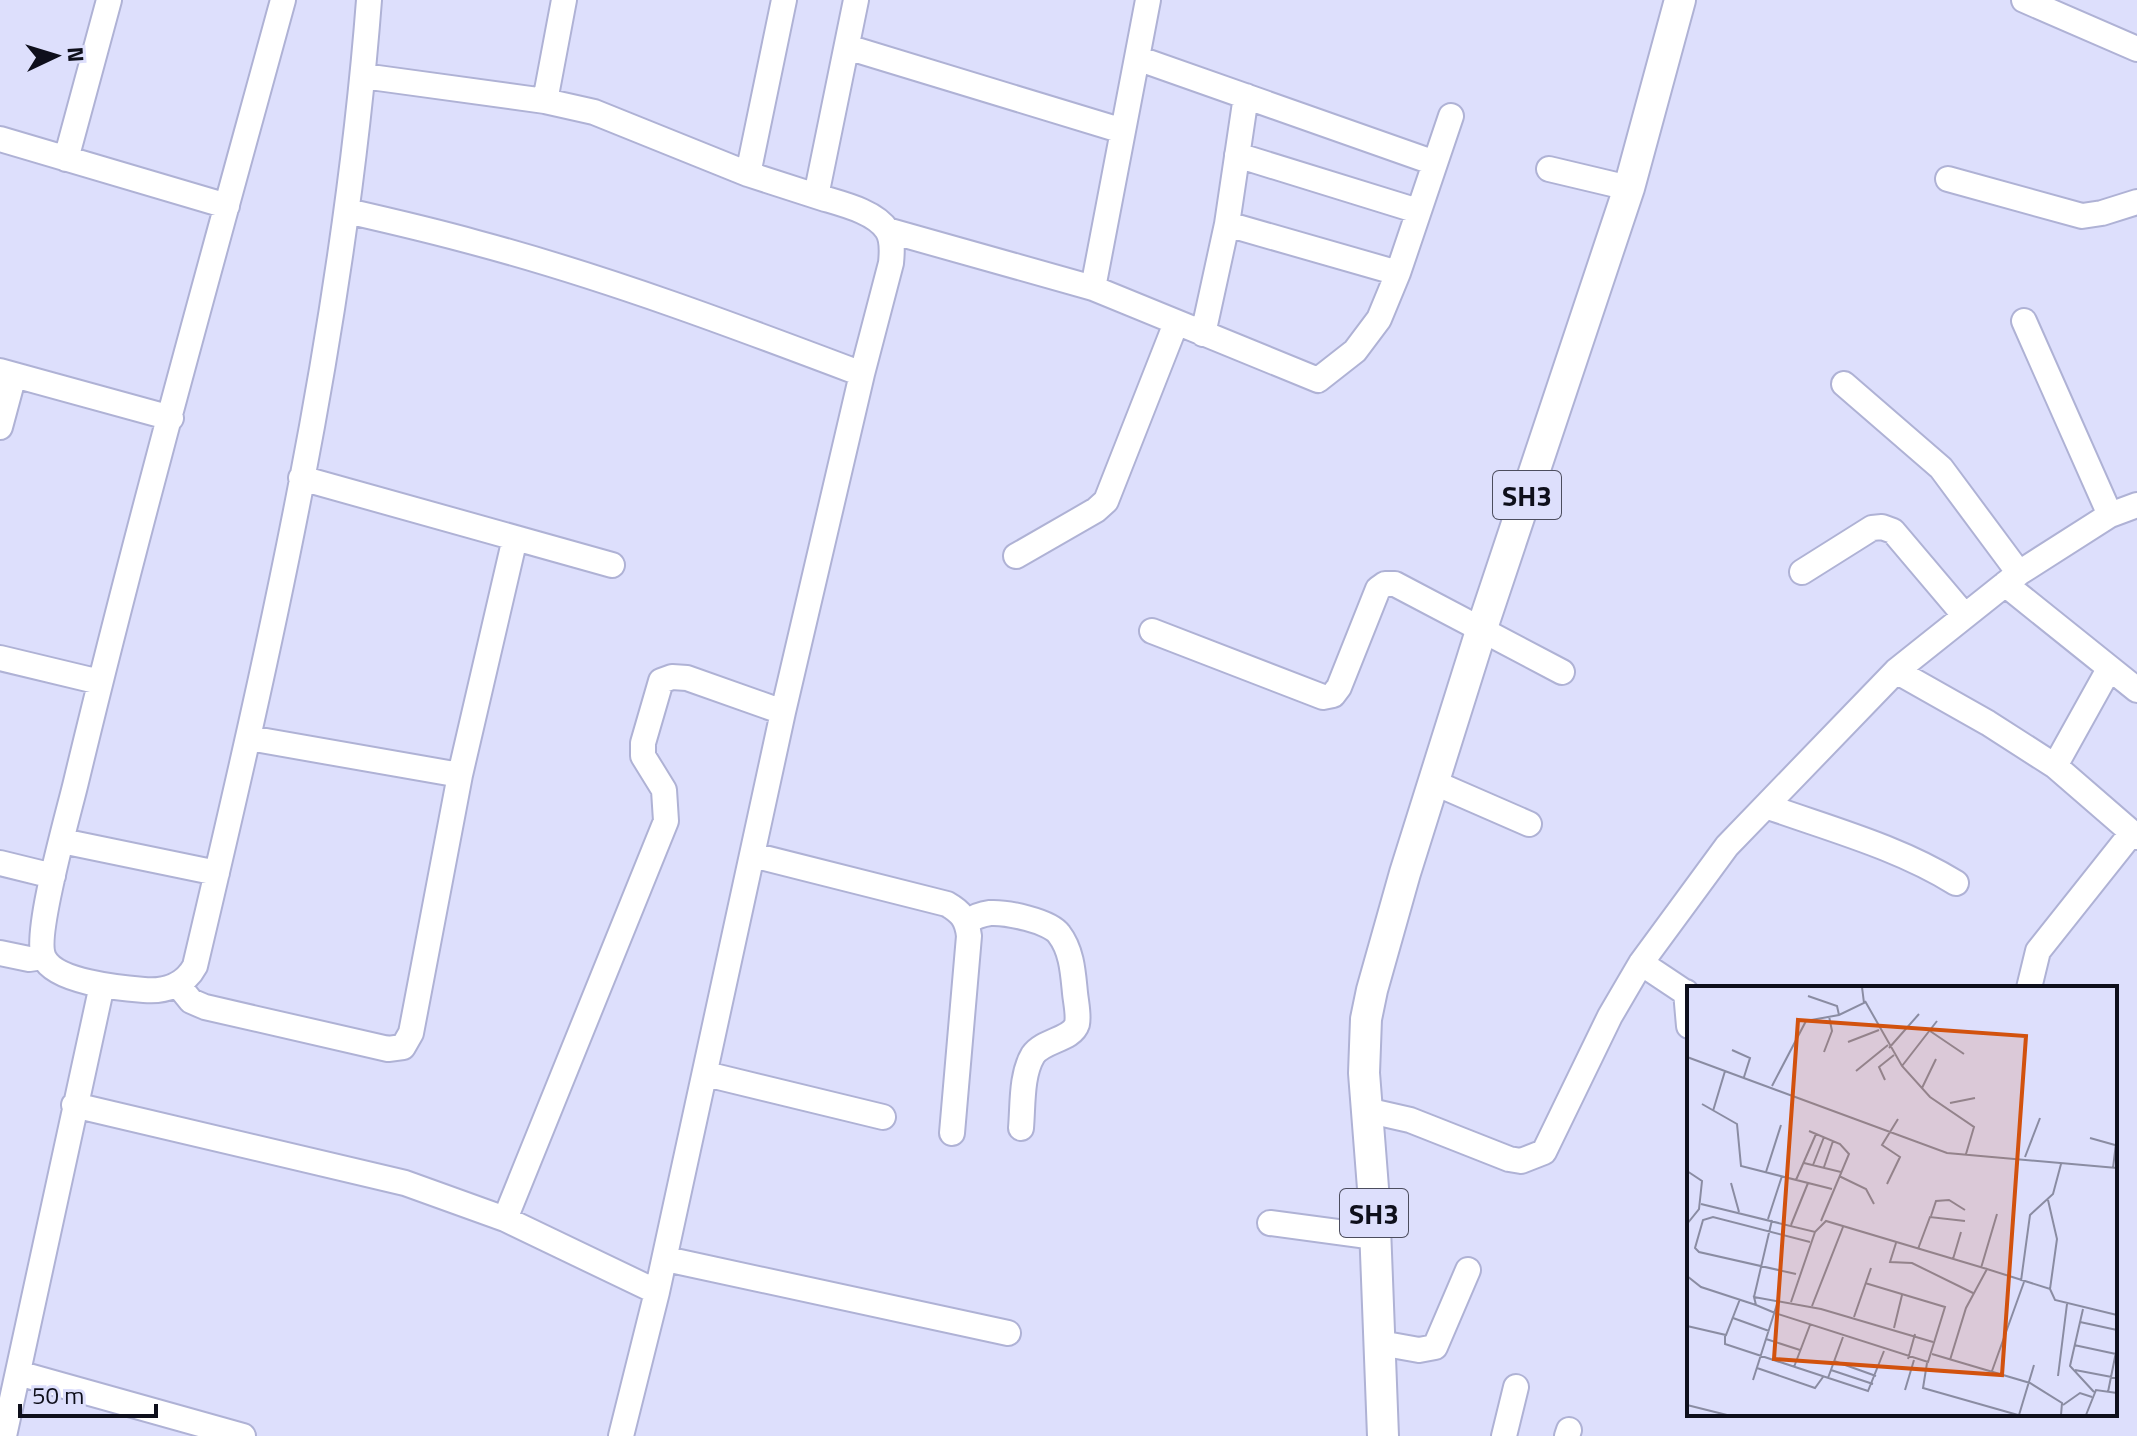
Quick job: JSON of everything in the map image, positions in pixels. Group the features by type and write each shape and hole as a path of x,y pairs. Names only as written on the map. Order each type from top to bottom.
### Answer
{"main road":[{"name":"SH3","path":"1383,1436 1366,1110 1366,1034 1372,990 1405,873 1481,631 1629,188 1680,0"}],"street":[{"path":"66,159 109,0"},
{"path":"283,0 100,682 40,943 43,957 60,973 102,985 149,991 178,985 190,977 195,966 249,738 301,478 347,211 369,0"},
{"path":"545,101 564,0"},
{"path":"748,174 784,0"},
{"path":"816,196 856,0"},
{"path":"1093,288 1148,0"},
{"path":"2024,0 2137,49"},
{"path":"847,47 1123,131"},
{"path":"1137,58 1435,163"},
{"path":"363,76 545,101 619,120 748,174 871,216 887,230 1093,288 1318,380 1355,351 1372,331 1398,273 1451,116"},
{"path":"1203,334 1227,224 1246,96"},
{"path":"0,139 227,206"},
{"path":"1237,155 1418,211"},
{"path":"1549,169 1629,188"},
{"path":"1948,179 2082,216 2137,202"},
{"path":"347,211 479,243 569,270 707,315 862,374"},
{"path":"1227,224 1398,273"},
{"path":"621,1436 666,1259 783,712 891,263 892,248 887,230"},
{"path":"2024,321 2110,515"},
{"path":"1016,556 1096,510 1106,501 1176,323"},
{"path":"0,427 7,373 171,418"},
{"path":"1844,384 1941,468 2012,579 2109,669 2137,690"},
{"path":"301,478 612,565"},
{"path":"1366,1110 1410,1120 1509,1159 1521,1161 1544,1152 1610,1016 1641,963 1715,861 1896,671 2012,579 2110,515 2137,505"},
{"path":"1802,572 1872,528 1882,527 1893,531 1965,616"},
{"path":"178,985 191,1001 205,1007 388,1049 403,1047 411,1033 460,775 515,538"},
{"path":"1152,631 1323,697 1333,695 1339,687 1378,589 1385,584 1395,584 1562,672"},
{"path":"0,658 100,682"},
{"path":"2055,766 2109,669"},
{"path":"1896,671 1988,723 2055,766 2134,836 2038,951 2029,986"},
{"path":"505,1219 666,821 664,790 643,756 643,743 661,681 672,677 687,678 783,712"},
{"path":"249,738 460,775"},
{"path":"1435,783 1529,824"},
{"path":"1766,806 1898,853 1929,866 1956,883"},
{"path":"62,841 217,873"},
{"path":"753,855 947,904 960,911 967,922 969,936 952,1133"},
{"path":"0,863 53,876"},
{"path":"967,922 986,913 995,913 1048,924 1058,932 1067,947 1074,982 1076,1027 1072,1033 1045,1043 1034,1053 1026,1080 1021,1128"},
{"path":"0,953 29,959 43,957"},
{"path":"1641,963 1687,994"},
{"path":"4,1436 102,985"},
{"path":"706,1074 883,1117"},
{"path":"74,1105 378,1175 505,1219 657,1292"},
{"path":"1270,1223 1375,1237"},
{"path":"666,1259 1008,1333"},
{"path":"1380,1343 1419,1350 1435,1347 1468,1270"},
{"path":"18,1373 243,1436"},
{"path":"1504,1436 1516,1387"}]}
